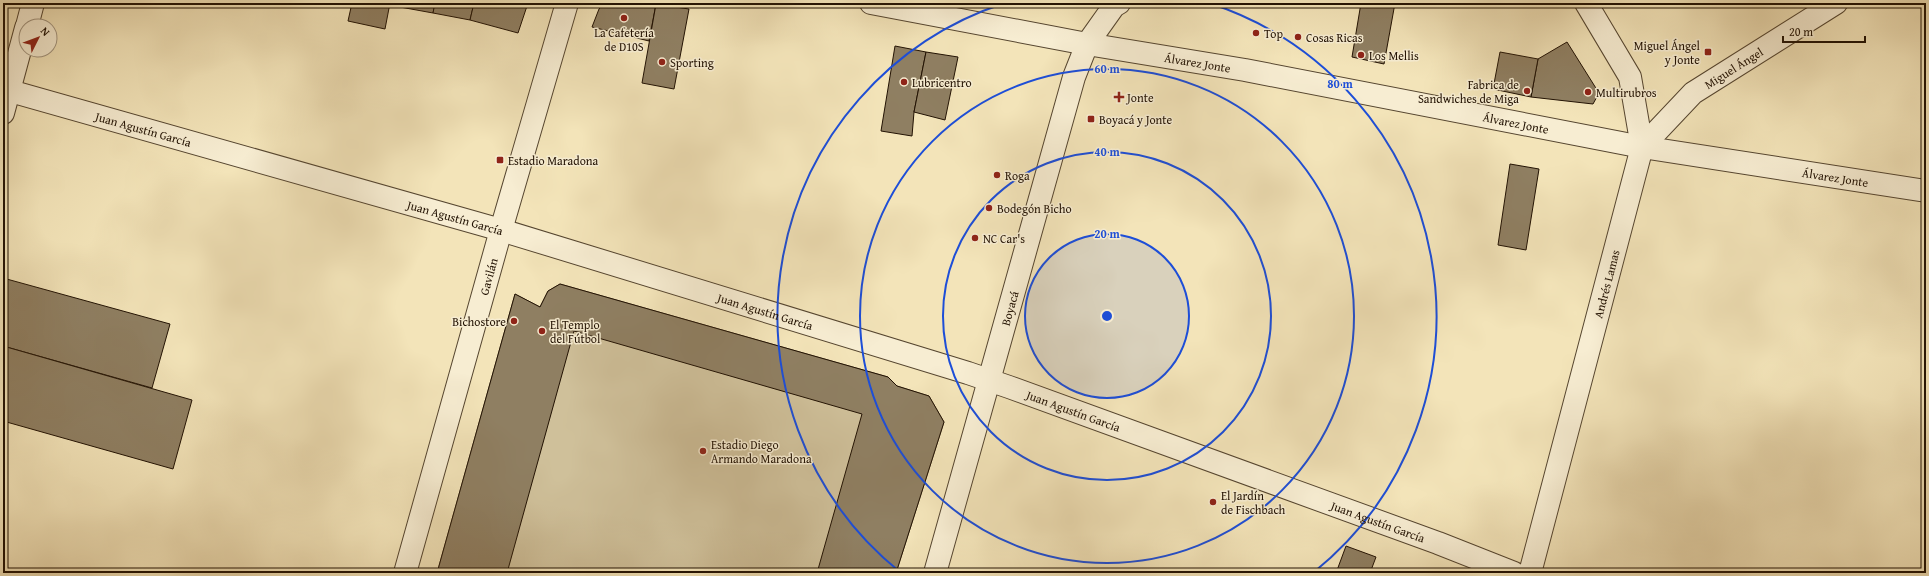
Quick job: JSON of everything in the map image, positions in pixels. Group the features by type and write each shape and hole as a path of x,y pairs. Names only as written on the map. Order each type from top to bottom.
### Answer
{"street":[{"path":"29,18 33,3"},
{"name":"Gavilán","path":"405,573 501,230 567,3"},
{"name":"Álvarez Jonte","path":"871,3 1087,44 1245,70 1642,147 1926,192"},
{"name":"Boyacá","path":"935,573 1074,77 1087,44 1114,6 1119,3"},
{"name":"Andrés Lamas","path":"1530,573 1642,147 1630,77 1586,3"},
{"name":"Miguel Ángel","path":"1642,147 1693,93 1836,3"},
{"path":"3,113 6,90 18,52"},
{"name":"Juan Agustín García","path":"6,90 501,230 990,380 1514,573"}],"shaded area":[{"name":"Estadio Diego Armando Maradona","path":"560,284 888,377 897,386 929,396 944,422 896,573 437,573 515,294 540,307 548,291"}],"building":[{"path":"239,3 263,3 263,7"},
{"path":"352,3 390,3 385,29 348,21"},
{"path":"390,3 435,3 433,13 389,5"},
{"path":"435,3 474,3 470,20 433,13"},
{"path":"474,3 528,3 518,33 470,20"},
{"name":"La Cafetería de D10S","path":"604,3 656,4 649,41 592,27 599,9"},
{"path":"1361,3 1395,3 1384,64 1352,57"},
{"name":"Sporting","path":"656,4 689,9 674,89 642,83"},
{"path":"1567,42 1599,93 1593,104 1531,97 1538,59"},
{"name":"Lubricentro","path":"895,46 926,52 914,112 912,136 881,131"},
{"path":"926,52 958,57 945,120 914,112"},
{"path":"1500,52 1538,59 1531,97 1493,89"},
{"path":"1510,164 1539,169 1526,250 1498,245"},
{"path":"3,278 170,324 152,388 3,346"},
{"path":"560,284 888,377 897,386 929,396 944,422 896,573 817,573 862,414 574,331 507,573 437,573 515,294 540,307 548,291"},
{"path":"3,346 192,400 173,469 3,421"},
{"path":"1346,546 1376,557 1370,573 1336,573"}],"place":[{"name":"La Cafetería de D10S","path":"624,18"},
{"name":"Top","path":"1256,33"},
{"name":"Cosas Ricas","path":"1298,37"},
{"name":"Miguel Ángel y Jonte","path":"1708,52"},
{"name":"Los Mellis","path":"1361,55"},
{"name":"Sporting","path":"662,62"},
{"name":"Lubricentro","path":"904,82"},
{"name":"Fabrica de Sandwiches de Miga","path":"1527,91"},
{"name":"Multirubros","path":"1588,92"},
{"name":"Jonte","path":"1119,97"},
{"name":"Boyacá y Jonte","path":"1091,119"},
{"name":"Estadio Maradona","path":"500,160"},
{"name":"Roga","path":"997,175"},
{"name":"Bodegón Bicho","path":"989,208"},
{"name":"NC Car's","path":"975,238"},
{"name":"Bichostore","path":"514,321"},
{"name":"El Templo del Fútbol","path":"542,331"},
{"name":"Estadio Diego Armando Maradona","path":"703,451"},
{"name":"El Jardín de Fischbach","path":"1213,502"}]}
